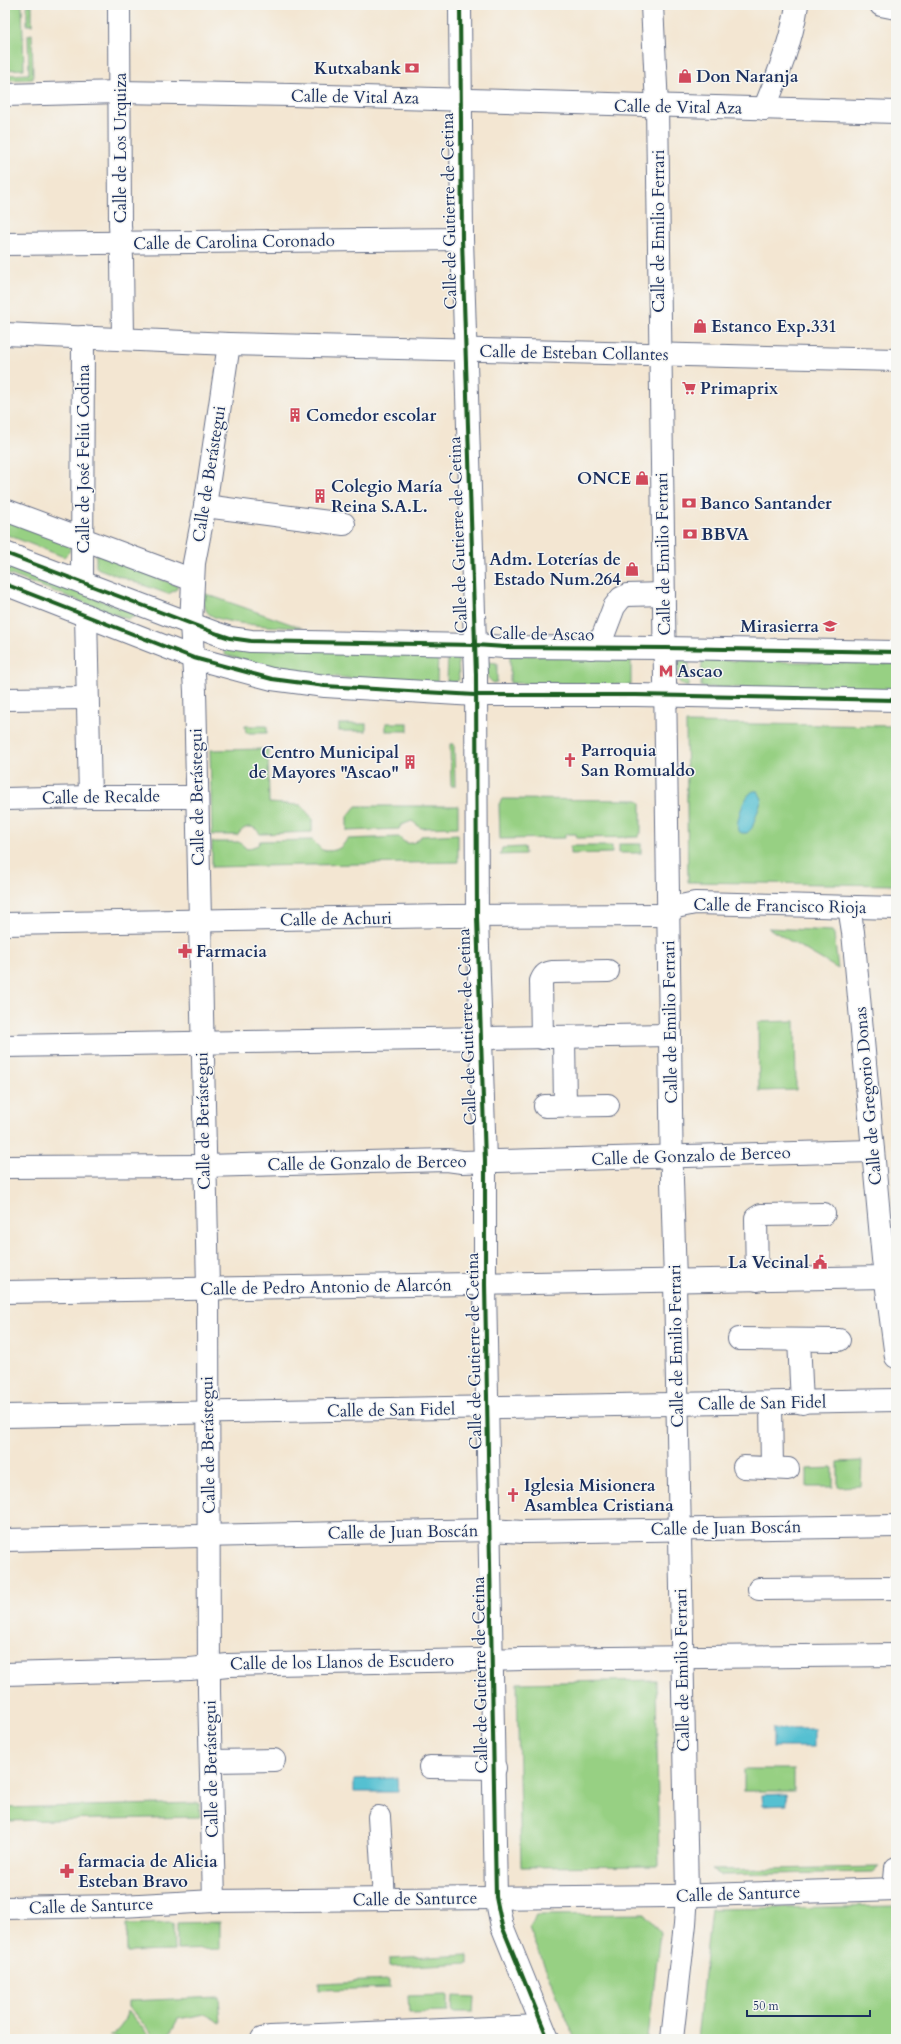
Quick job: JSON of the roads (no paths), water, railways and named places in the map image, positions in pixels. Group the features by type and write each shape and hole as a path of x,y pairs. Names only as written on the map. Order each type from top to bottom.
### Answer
{"street":[{"name":"Calle de Los Urquiza","path":"119,5 123,339"},
{"name":"Calle de Gutierre de Cetina","path":"460,5 462,240 475,645 477,917 485,1161 485,1285 495,1768 496,1897 502,1926 544,2033"},
{"name":"Calle de Emilio Ferrari","path":"652,5 657,106 659,355 665,648 672,1157 687,1894 672,2039"},
{"path":"764,109 774,86 794,22 797,5"},
{"path":"881,5 896,8"},
{"name":"Calle de Vital Aza","path":"5,94 120,92 461,99 896,112"},
{"name":"Calle de Carolina Coronado","path":"5,244 462,240"},
{"name":"Calle de Esteban Collantes","path":"5,334 229,344 896,360"},
{"name":"Calle de José Feliú Codina","path":"82,582 83,337"},
{"name":"Calle de Berástegui","path":"214,1901 209,1668 207,1414 208,1288 204,1166 194,658 191,623 194,563 205,506 229,344"},
{"path":"205,506 344,524"},
{"path":"5,510 193,580"},
{"name":"Calle de Ascao","path":"5,553 230,638 251,641 475,645 505,647 896,652"},
{"path":"5,584 194,658 272,679 325,686 475,695 665,696 896,700"},
{"path":"591,648 603,636 614,607 621,598 627,595 664,594"},
{"path":"86,615 90,797"},
{"path":"123,630 142,625 176,638 181,637 191,623"},
{"path":"5,699 87,698"},
{"name":"Calle de Recalde","path":"5,799 196,797"},
{"name":"Calle de Francisco Rioja","path":"668,915 676,907 695,902 896,908"},
{"name":"Calle de Gregorio Donas","path":"849,907 854,939 873,1150 896,1357"},
{"name":"Calle de Achuri","path":"5,924 668,915"},
{"path":"542,1038 543,976 547,972 608,971"},
{"path":"5,1046 670,1036"},
{"path":"564,1038 555,1105 608,1105"},
{"name":"Calle de Gonzalo de Berceo","path":"5,1167 204,1166 447,1160 485,1161 672,1157 873,1150"},
{"path":"757,1280 756,1218 761,1215 824,1214"},
{"name":"Calle de Pedro Antonio de Alarcón","path":"5,1292 675,1282 886,1277"},
{"path":"739,1339 839,1340"},
{"path":"799,1340 802,1403"},
{"name":"Calle de San Fidel","path":"5,1416 207,1414 487,1407 802,1403 896,1400"},
{"path":"744,1467 780,1469 771,1403"},
{"name":"Calle de Juan Boscán","path":"5,1540 490,1530 523,1532 679,1528 896,1526"},
{"path":"758,1589 896,1588"},
{"name":"Calle de los Llanos de Escudero","path":"5,1674 209,1668 228,1665 681,1656 896,1655"},
{"path":"211,1761 274,1760"},
{"path":"430,1767 495,1768"},
{"path":"379,1817 384,1899"},
{"name":"Calle de Santurce","path":"5,1908 121,1906 214,1901 687,1894 895,1882"},
{"path":"262,2039 270,2037 544,2033"}],"water":[{"path":"754,791 758,791 762,799 752,828 747,833 742,833 738,831 737,827 739,815 747,797"},
{"path":"773,1729 814,1729 814,1747 773,1747"},
{"path":"397,1778 398,1792 354,1792 354,1779"},
{"path":"786,1794 787,1805 763,1806 762,1795"}],"place":[{"name":"Kutxabank","path":"412,68"},
{"name":"Don Naranja","path":"685,76"},
{"name":"Estanco Exp.331","path":"700,326"},
{"name":"Primaprix","path":"689,388"},
{"name":"Comedor escolar","path":"295,415"},
{"name":"ONCE","path":"642,478"},
{"name":"Colegio María Reina S.A.L.","path":"320,496"},
{"name":"Banco Santander","path":"689,503"},
{"name":"BBVA","path":"690,534"},
{"name":"Adm. Loterías de Estado Num.264","path":"632,569"},
{"name":"Mirasierra","path":"830,626"},
{"name":"Ascao","path":"666,671"},
{"name":"Parroquia San Romualdo","path":"570,760"},
{"name":"Centro Municipal de Mayores \"Ascao\"","path":"410,762"},
{"name":"Farmacia","path":"185,951"},
{"name":"La Vecinal","path":"820,1262"},
{"name":"Iglesia Misionera Asamblea Cristiana","path":"513,1495"},
{"name":"farmacia de Alicia Esteban Bravo","path":"67,1871"}]}
